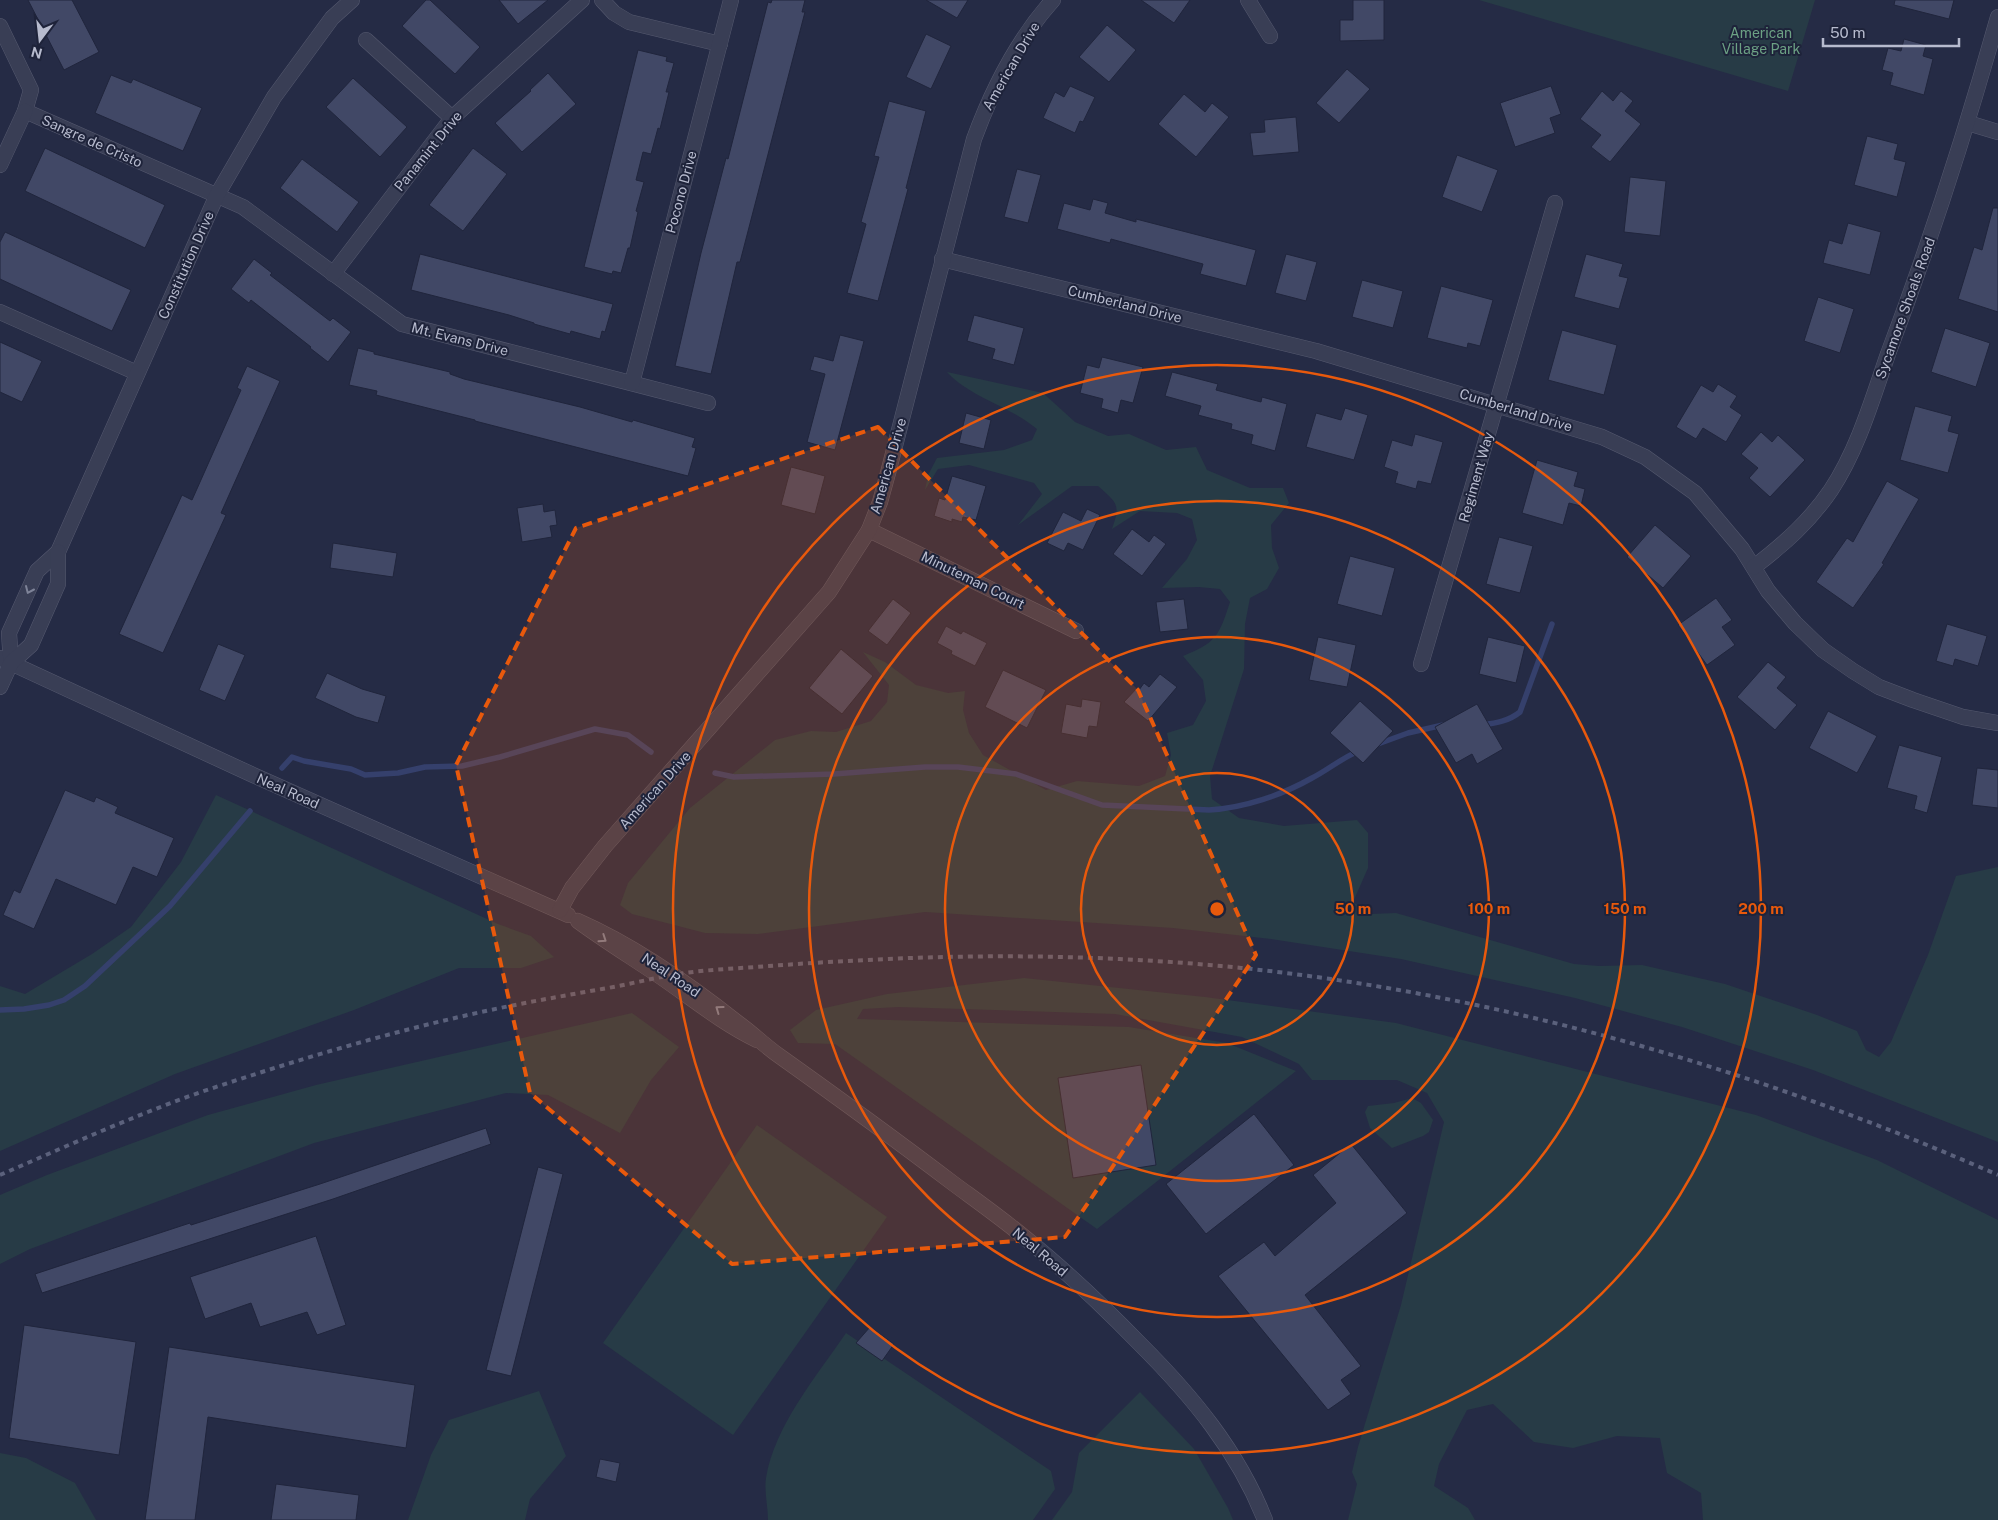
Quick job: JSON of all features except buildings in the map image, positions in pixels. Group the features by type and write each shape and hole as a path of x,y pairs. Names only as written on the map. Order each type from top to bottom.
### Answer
{"street":[{"name":"Constitution Drive","path":"6,660 31,645 58,584 58,552 136,373 217,195 274,97 332,18 352,0"},
{"name":"Panamint Drive","path":"333,274 452,118 582,0"},
{"path":"602,0 614,14 629,22 720,44"},
{"name":"Pocono Drive","path":"632,383 731,0"},
{"name":"American Drive","path":"560,910 572,888 605,846 830,592 869,530 880,502 888,473 974,138 983,114 1017,50 1042,12 1053,0"},
{"path":"1248,0 1270,36"},
{"name":"Sycamore Shoals Road","path":"1754,567 1800,529 1831,489 1846,464 1903,315 1946,193 1998,17"},
{"name":"Sangre de Cristo","path":"0,26 31,90 25,111 217,195"},
{"path":"366,40 452,118"},
{"path":"0,166 25,111"},
{"path":"1968,123 1998,132"},
{"name":"Mt. Evans Drive","path":"217,195 242,207 402,324 708,403"},
{"name":"Regiment Way","path":"1421,664 1555,203"},
{"name":"Cumberland Drive","path":"942,259 1316,352 1497,404 1602,437 1645,457 1695,493 1742,549 1768,591 1795,623 1824,650 1852,671 1879,686 1913,700 1963,717 1998,723"},
{"path":"0,312 136,373"},
{"name":"Minuteman Court","path":"869,530 1076,631"},
{"name":"Constitution Drive","path":"6,660 9,633 37,571 58,552"},
{"path":"0,687 6,660"},
{"name":"Neal Road","path":"6,660 261,779 560,910 578,921 606,933 643,956 740,1024 757,1040 1024,1236 1081,1286 1159,1363 1198,1406 1242,1471 1265,1520"}],"highlighted area":[{"path":"878,427 1138,690 1256,955 1065,1237 732,1264 530,1093 456,765 576,528"}],"green space":[{"name":"American Village Park","path":"1479,0 1815,0 1788,91"},
{"path":"947,372 1043,393 1075,422 1108,436 1129,434 1166,450 1196,447 1207,470 1250,488 1283,488 1289,503 1271,525 1272,548 1279,568 1267,589 1250,598 1245,624 1244,669 1210,776 1212,799 1239,818 1284,826 1357,820 1368,833 1368,868 1353,902 1371,914 1396,913 1574,964 1599,966 1642,965 1725,984 1817,1015 1857,1031 1866,1050 1879,1057 1891,1042 1928,955 1956,876 1998,867 1998,1142 1813,1070 1682,1027 1575,998 1401,959 1271,939 1173,928 925,912 758,934 705,933 632,914 620,905 628,883 690,808 775,740 811,731 836,732 871,721 887,702 889,685 863,652 885,662 916,685 948,693 965,691 963,710 969,733 983,755 1046,790 1077,781 1139,786 1165,776 1171,755 1167,733 1193,725 1206,701 1203,680 1183,656 1203,647 1215,637 1223,623 1230,602 1220,589 1199,587 1162,588 1187,559 1197,540 1192,519 1177,513 1140,511 1112,529 1117,509 1113,500 1098,486 1072,486 1018,525 1042,494 1034,483 969,465 938,469 925,490 928,475 937,458 1004,450 1032,440 1037,429 1015,414 967,389"},
{"path":"216,795 498,924 531,936 554,957 521,968 459,968 354,1010 175,1074 0,1151 0,986 25,994 92,954 131,927 181,862"},
{"path":"1024,978 1205,997 1396,1023 1756,1115 1877,1160 1998,1220 1998,1520 1703,1520 1701,1493 1667,1473 1660,1438 1617,1436 1573,1448 1534,1442 1493,1404 1467,1410 1439,1464 1434,1486 1468,1508 1475,1520 1348,1520 1357,1484 1352,1472 1358,1447 1401,1305 1444,1122 1427,1093 1397,1080 1312,1080 1299,1064 1242,1037 1115,1014 898,1007 863,1009 857,1019 1129,1027 1227,1043 1296,1071 1097,1229 835,1044 798,1043 790,1030 816,1010 887,994"},
{"path":"632,1013 679,1047 651,1080 620,1133 548,1095 506,1093 314,1143 30,1249 0,1264 0,1195 47,1175 208,1115 316,1085"},
{"path":"1412,1098 1421,1103 1433,1120 1429,1132 1392,1148 1370,1128 1365,1112 1368,1106 1394,1103"},
{"path":"757,1125 887,1217 733,1435 603,1343"},
{"path":"846,1333 1051,1471 1055,1489 1033,1520 768,1520 766,1478 778,1439 798,1402"},
{"path":"539,1391 566,1456 530,1499 525,1520 408,1520 431,1455 449,1420"},
{"path":"1140,1392 1194,1449 1233,1520 1052,1520 1072,1492 1079,1453"},
{"path":"0,1453 26,1458 75,1483 96,1520 0,1520"}],"waterway":[{"path":"1482,725 1507,720 1520,712 1552,624"},
{"path":"1375,745 1408,733 1443,725"},
{"path":"282,768 292,757 304,761 351,769 365,775 398,773 425,767 462,766 500,757 595,729 628,735 651,752"},
{"path":"715,773 734,777 958,767 1016,774 1102,805 1209,810 1236,807 1275,795 1318,775 1359,751"},
{"path":"0,1010 49,1005 64,1000 85,986 170,906 250,811"}],"railway":[{"path":"0,1175 125,1121 201,1092 349,1046 462,1016 693,972 853,961 994,956 1118,959 1242,968 1340,980 1436,997 1533,1018 1628,1042 1722,1070 1815,1102 1907,1137 1998,1175"}]}
